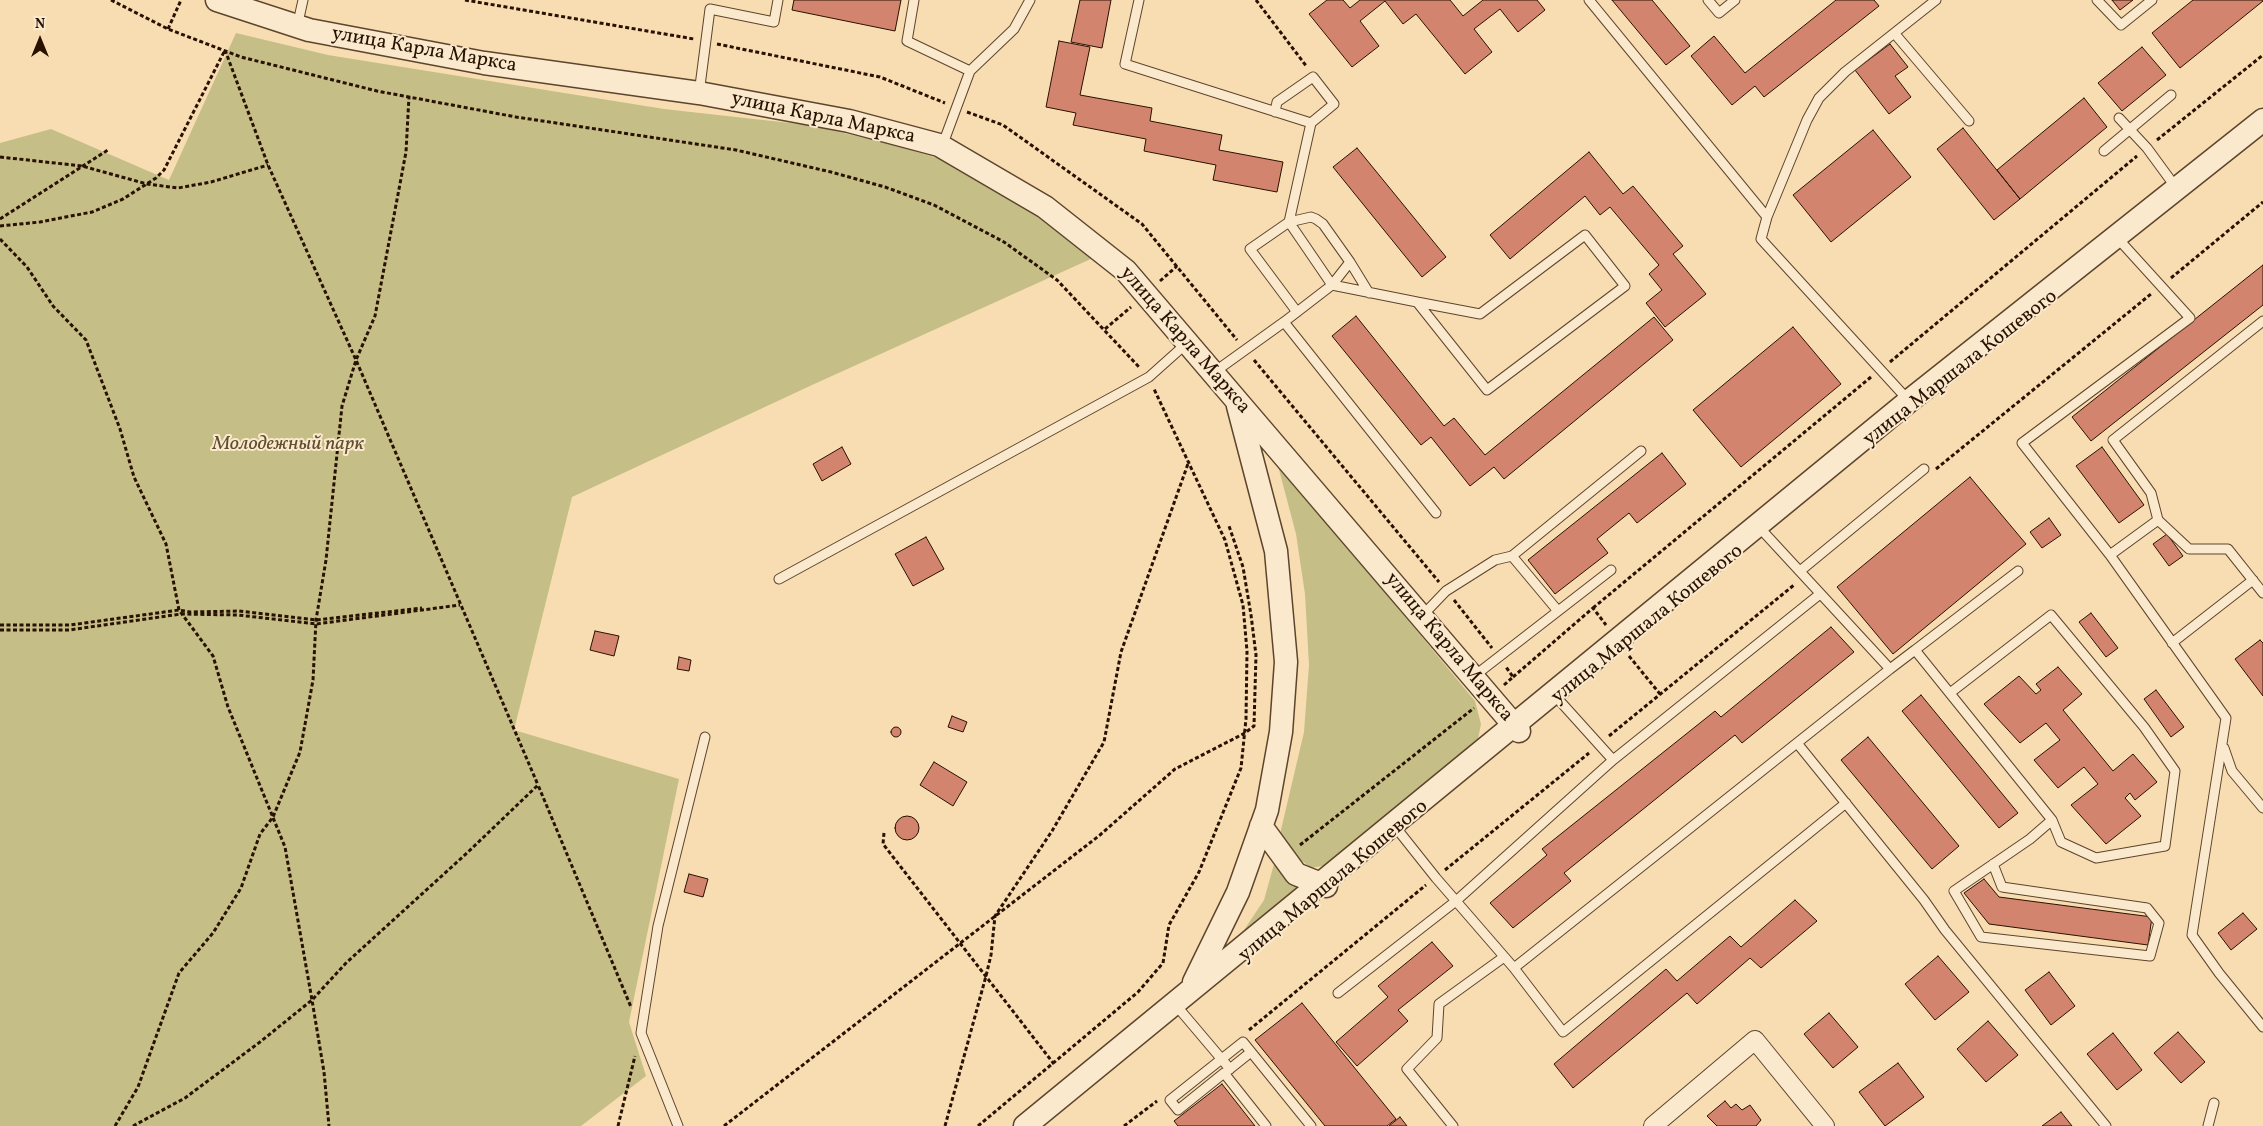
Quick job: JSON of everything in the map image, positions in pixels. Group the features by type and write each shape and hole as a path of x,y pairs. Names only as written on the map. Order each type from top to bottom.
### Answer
{"street":[{"name":"улица Карла Маркса","path":"217,0 309,30 484,62 698,93 848,120 939,146 1045,207 1126,271 1519,726"},
{"path":"248,0 301,9 486,53 700,86 846,112 944,141 1047,202 1129,266 1188,342"},
{"path":"1760,528 1909,402 2180,192 2263,120"},
{"name":"улица Маршала Кошевого","path":"1038,1126 1323,885 1397,829 1519,726 1558,699 1620,644 1760,528 2121,242 2180,192 2263,132"},
{"path":"1025,1126 1186,1001 1238,892 1267,810 1281,732 1286,662 1276,551 1236,397"},
{"path":"1261,826 1296,874 1323,885 1620,644"},
{"path":"1653,1126 1755,1040 1825,1126"}],"lane":[{"path":"700,86 711,4 774,22 778,0"},
{"path":"914,0 908,41 970,71"},
{"path":"944,141 970,71 1014,29 1030,0"},
{"path":"1139,0 1125,64 1311,123"},
{"path":"1590,0 1767,217"},
{"path":"1708,0 1719,13 1734,0"},
{"path":"1909,402 1761,239 1767,217 1807,120 1819,98 1845,72 1936,0"},
{"path":"2097,0 2122,25 2152,0"},
{"path":"1895,34 1968,121"},
{"path":"1275,112 1277,102 1312,77 1334,104 1311,123 1288,222 1332,285 1480,314 1585,235 1625,286 1487,390 1417,302"},
{"path":"2104,151 2170,95"},
{"path":"2119,118 2147,148 2180,192"},
{"path":"1297,312 1250,249 1288,222 1311,217 1323,224 1369,293"},
{"path":"2121,242 2190,318 2022,443 2110,555 2226,718 2192,935 2219,973 2263,1027"},
{"path":"1215,372 1332,285 1350,262"},
{"path":"2263,321 2113,440 2151,493 2158,520 2189,549 2228,549 2263,593"},
{"path":"1284,322 1436,513"},
{"path":"779,580 793,570 1148,377 1188,342"},
{"path":"1424,615 1446,591 1495,560 1512,556 1641,451"},
{"path":"1802,574 1927,472"},
{"path":"2110,555 2158,520"},
{"path":"1760,528 1890,669"},
{"path":"1512,556 1558,611"},
{"path":"1475,675 1611,570"},
{"path":"1514,968 1890,669 2018,571"},
{"path":"2172,643 2253,580"},
{"path":"1338,993 1456,901 1613,760 1820,594"},
{"path":"1915,650 2052,820 2061,842 2096,858 2165,846 2175,771 2144,727 2051,615 1950,693"},
{"path":"1558,699 1613,760"},
{"path":"678,1126 641,1033 658,926 705,737"},
{"path":"2223,740 2224,753 2232,771 2263,808"},
{"path":"1797,743 1924,900 1945,930 2106,1126"},
{"path":"1397,829 1436,878 1514,968 1563,1032 1846,803"},
{"path":"1993,864 2002,887 2147,908 2159,923 2150,956 1981,937 1954,891 2030,838 2052,820"},
{"path":"1453,1126 1407,1069 1437,1038 1438,1004 1504,957"},
{"path":"1186,1001 1222,1059 1227,1071 1266,1126"},
{"path":"1251,1052 1178,1110 1170,1100 1243,1042 1311,1126"},
{"path":"2208,1126 2214,1103"}],"path":[{"path":"111,0 168,29 241,57 296,72 377,91 516,117 736,150 831,172 885,187 934,205 1004,242 1057,280 1148,377 1225,540 1243,605 1247,651 1245,733 1241,768 1199,872 1169,925 1163,963 1138,992 978,1126"},
{"path":"168,29 181,0"},
{"path":"465,0 706,42 880,77 1002,126 1142,224 1446,591 1513,677"},
{"path":"1256,0 1308,68 1312,77"},
{"path":"225,50 268,165 356,360 538,785 641,1033 618,1126"},
{"path":"0,226 40,222 92,212 123,199 147,184 164,170 225,50"},
{"path":"1885,365 2147,148 2263,55"},
{"path":"116,1126 138,1086 179,973 213,933 241,888 260,834 273,817 300,752 313,680 316,622 326,560 342,406 356,360 374,316 401,189 406,152 409,96"},
{"path":"0,219 108,150"},
{"path":"0,157 82,166 147,184 178,188 194,186 268,165"},
{"path":"1927,472 2161,286 2263,202"},
{"path":"0,239 27,267 53,306 86,340 120,429 134,477 166,544 180,612 213,656 228,708 285,846 324,1072 329,1126"},
{"path":"1298,846 1492,695 1593,608 1878,372"},
{"path":"945,1126 991,955 995,916 1052,830 1104,742 1120,652 1189,461"},
{"path":"724,1126 1100,836 1175,768 1245,733 1254,726 1256,655 1251,615 1243,567 1229,526"},
{"path":"1248,1031 1660,694 1802,574"},
{"path":"0,625 70,625 180,612 239,611 316,622 460,604"},
{"path":"1593,608 1660,694"},
{"path":"0,630 69,630 180,612"},
{"path":"134,1126 185,1098 312,1000 346,962 467,853 538,785"},
{"path":"884,833 883,844 1054,1064"},
{"path":"1124,1126 1164,1097"}],"green space":[{"name":"Молодежный парк","path":"236,33 328,55 664,109 808,125 883,142 937,158 998,185 1093,258 812,385 572,497 514,730 679,779 629,1022 646,1076 581,1126 0,1126 0,143 51,129 169,180"},
{"path":"1277,462 1475,701 1481,724 1477,744 1334,864 1311,868 1294,855 1280,834 1304,732 1309,665 1305,594 1296,534"},
{"path":"1274,864 1286,880 1300,888 1240,936 1264,900"}],"building":[{"path":"794,0 901,0 895,31 792,10"},
{"path":"1080,0 1111,0 1102,48 1071,42"},
{"path":"1327,0 1343,0 1350,8 1360,0 1450,0 1463,16 1483,0 1537,0 1545,10 1518,32 1500,9 1474,29 1492,52 1465,74 1416,14 1403,24 1385,1 1360,21 1379,46 1352,67 1309,14"},
{"path":"1612,0 1652,0 1690,46 1666,65"},
{"path":"1836,0 1874,0 1879,6 1764,97 1755,86 1732,105 1691,56 1714,36 1745,73"},
{"path":"2112,0 2133,0 2120,10"},
{"path":"2193,0 2263,1 2180,68 2152,33"},
{"path":"1059,41 1090,47 1080,95 1152,108 1150,121 1222,135 1219,150 1283,162 1277,192 1213,180 1216,165 1144,151 1146,139 1073,125 1076,113 1046,107"},
{"path":"1890,44 1908,67 1895,76 1911,97 1889,114 1855,70"},
{"path":"2142,47 2166,75 2122,111 2098,83"},
{"path":"2084,98 2107,127 2020,199 1997,170"},
{"path":"1963,128 2020,199 1994,220 1937,149"},
{"path":"1873,130 1911,177 1831,242 1793,195"},
{"path":"1357,148 1446,257 1422,277 1333,167"},
{"path":"1589,152 1623,194 1633,186 1683,246 1673,254 1706,294 1665,327 1646,303 1662,290 1649,274 1659,265 1610,207 1600,215 1585,196 1510,259 1490,235"},
{"path":"2263,265 2263,305 2091,441 2072,417"},
{"path":"1356,316 1444,426 1454,418 1485,455 1654,317 1673,340 1504,479 1494,467 1470,486 1431,437 1421,445 1332,336"},
{"path":"1793,327 1841,384 1741,467 1693,410"},
{"path":"842,447 851,464 822,481 813,464"},
{"path":"2102,447 2144,505 2119,523 2076,466"},
{"path":"1662,453 1686,484 1637,523 1629,513 1597,539 1608,553 1555,594 1528,560"},
{"path":"1970,477 2026,544 1893,654 1837,587"},
{"path":"2049,518 2061,535 2042,548 2030,532"},
{"path":"2167,534 2183,556 2169,566 2153,544"},
{"path":"926,537 944,569 913,586 895,554"},
{"path":"2091,613 2118,648 2106,657 2079,622"},
{"path":"1831,627 1854,652 1742,743 1735,735 1564,873 1571,881 1513,928 1490,903 1547,855 1542,849 1715,711 1721,717"},
{"path":"595,631 619,636 614,656 590,650"},
{"path":"2260,640 2263,643 2263,696 2235,659"},
{"path":"679,657 691,660 689,671 677,669"},
{"path":"2058,667 2082,694 2063,710 2113,771 2133,754 2157,782 2135,800 2130,793 2125,798 2141,816 2106,844 2071,805 2098,784 2084,767 2058,788 2034,760 2060,740 2046,723 2020,743 1984,704 2019,676 2036,694 2041,690 2036,684"},
{"path":"2156,690 2184,727 2171,737 2144,699"},
{"path":"1921,695 2018,813 1999,828 1902,711"},
{"path":"952,716 967,722 963,732 948,727"},
{"path":"896,727 901,732 896,737 891,732"},
{"path":"1868,737 1959,846 1932,869 1841,760"},
{"path":"934,762 967,782 953,806 920,785"},
{"path":"907,816 915,820 919,828 915,836 907,840 899,836 895,828 899,820"},
{"path":"689,874 708,879 703,897 684,892"},
{"path":"1984,879 1999,897 2152,917 2148,945 1989,924 1964,893"},
{"path":"1795,900 1817,921 1761,968 1750,958 1697,1004 1687,993 1573,1088 1554,1064 1666,969 1677,981 1730,936 1741,947"},
{"path":"2243,913 2257,929 2231,950 2218,933"},
{"path":"1432,942 1453,966 1398,1010 1408,1021 1357,1066 1336,1042 1388,997 1378,986"},
{"path":"1938,956 1969,992 1935,1020 1905,984"},
{"path":"2049,972 2075,1006 2051,1025 2025,990"},
{"path":"1302,1003 1396,1119 1387,1126 1325,1126 1255,1040"},
{"path":"1829,1013 1858,1047 1833,1068 1804,1034"},
{"path":"1988,1021 2018,1055 1986,1082 1957,1049"},
{"path":"2178,1032 2205,1062 2181,1083 2154,1053"},
{"path":"2113,1033 2142,1070 2117,1090 2087,1054"},
{"path":"1898,1063 1924,1097 1885,1126 1859,1092"},
{"path":"1222,1084 1255,1126 1178,1126 1174,1121"},
{"path":"1725,1101 1731,1108 1736,1104 1742,1110 1750,1105 1761,1120 1756,1126 1717,1126 1707,1116"},
{"path":"2061,1112 2072,1126 2042,1126"},
{"path":"1400,1117 1407,1126 1389,1126"}]}
